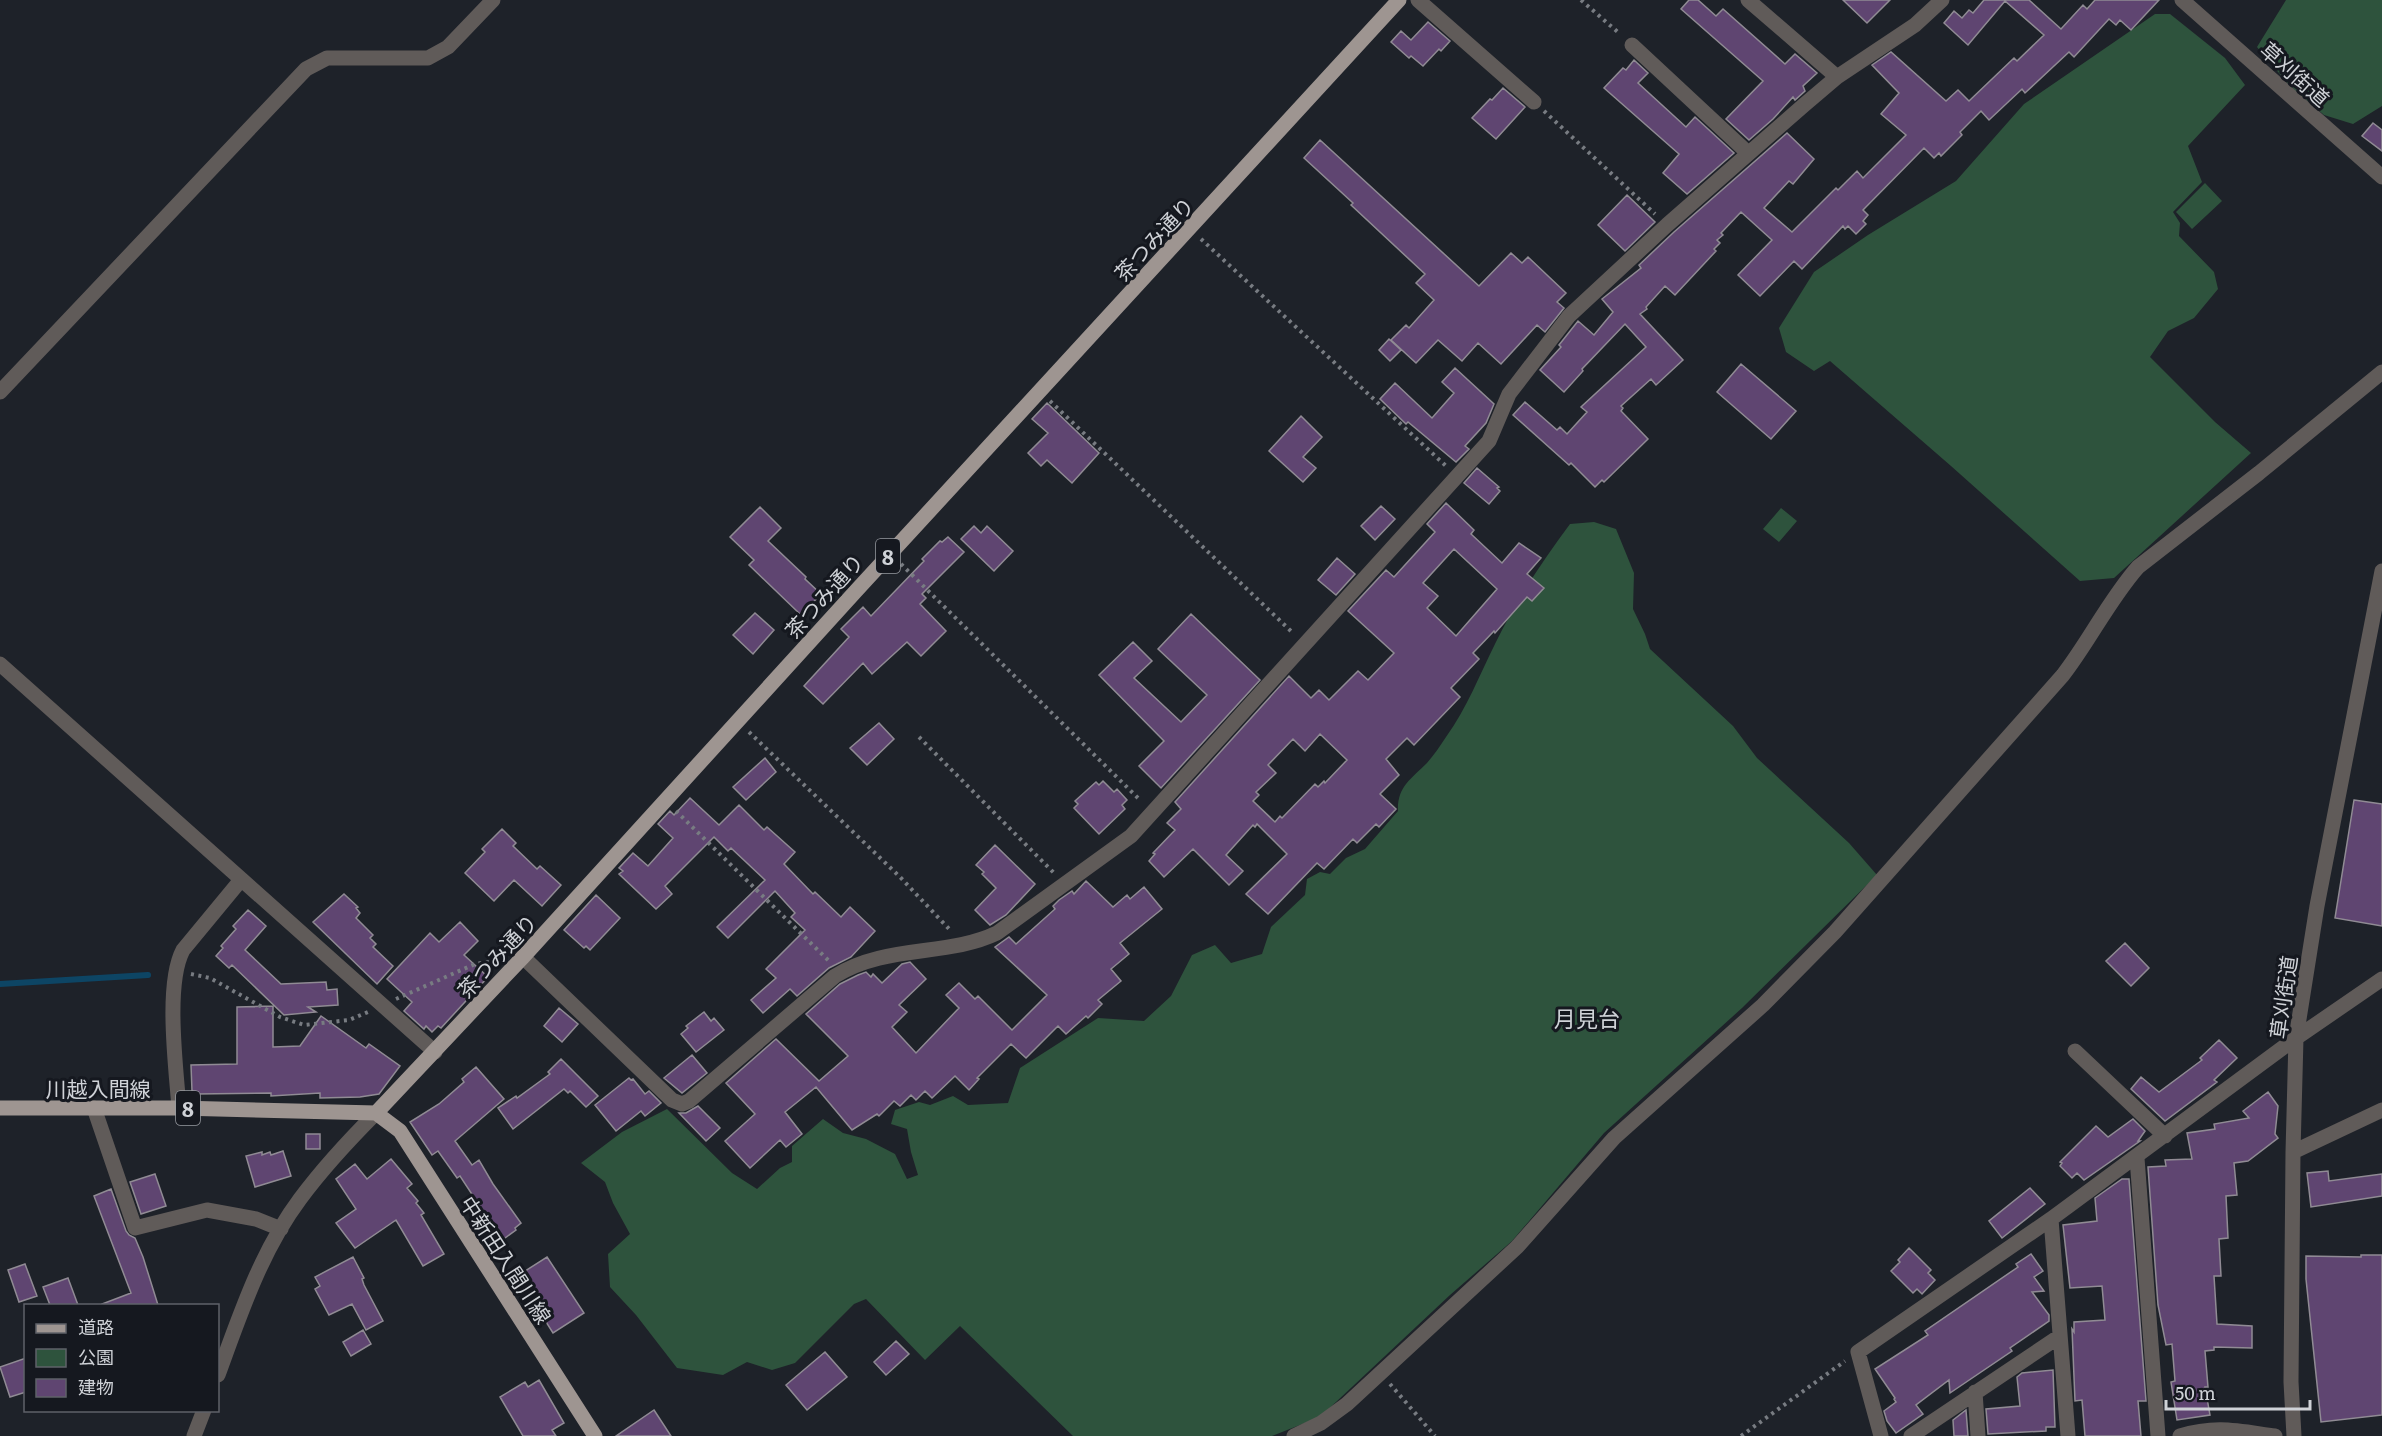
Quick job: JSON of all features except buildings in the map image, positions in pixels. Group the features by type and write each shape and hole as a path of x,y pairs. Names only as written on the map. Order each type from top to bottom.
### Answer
{"main road":[{"name":"茶つみ通り","path":"376,1113 523,957 890,553 1399,0"},
{"name":"川越入間線","path":"0,1108 178,1108 376,1113"},
{"name":"中新田入間川線","path":"376,1113 400,1131 595,1436"}],"street":[{"path":"0,392 306,69 327,58 429,58 448,47 493,0"},
{"path":"1419,0 1534,102"},
{"path":"1748,0 1837,77"},
{"path":"523,957 672,1100 682,1104 689,1101 840,972 865,961 902,952 965,943 997,933 1131,836 1489,441 1509,394 1569,316 1667,225 1837,77 1915,25 1942,0"},
{"name":"草刈街道","path":"2182,0 2382,177"},
{"path":"1632,45 1748,153"},
{"path":"1294,1436 1321,1423 1347,1404 1517,1247 1614,1138 1763,1005 1835,932 2063,675 2078,656 2122,585 2138,567 2259,473 2382,372"},
{"name":"草刈街道","path":"2294,1436 2291,1382 2296,1038 2317,906 2382,571"},
{"path":"0,664 435,1052"},
{"path":"178,1108 174,996 177,961 183,950 240,880"},
{"path":"1881,1436 1858,1352 2137,1158 2296,1038 2382,979"},
{"path":"2075,1051 2165,1136"},
{"path":"94,1108 135,1228 207,1210 256,1219 281,1228"},
{"path":"2293,1152 2382,1110"},
{"path":"219,1372 249,1291 281,1228 298,1200 346,1143 376,1113"},
{"path":"2137,1158 2158,1436"},
{"path":"2051,1219 2068,1436"},
{"path":"1911,1436 2060,1336"},
{"path":"1974,1392 1978,1436"},
{"path":"195,1436 203,1412"},
{"path":"2180,1436 2202,1430 2225,1429 2275,1436"}],"path":[{"path":"1581,0 1632,45"},
{"path":"1534,102 1667,225"},
{"path":"1190,229 1457,477"},
{"path":"1040,392 1305,645"},
{"path":"890,553 1152,812"},
{"path":"738,721 900,876 965,943"},
{"path":"919,737 1065,884"},
{"path":"665,801 840,972"},
{"path":"1741,1436 1858,1352"},
{"path":"1380,1373 1435,1436"}],"green space":[{"path":"2286,0 2382,0 2382,106 2353,124 2324,115 2289,85 2257,47"},
{"path":"2155,14 2170,14 2225,58 2245,85 2188,146 2202,182 2173,212 2180,223 2179,236 2214,272 2218,289 2194,318 2168,331 2150,357 2215,422 2251,453 2114,578 2080,581 1830,361 1814,371 1786,352 1779,328 1814,272 1868,235 1956,181 2024,104"},
{"path":"2205,183 2222,201 2192,229 2176,212"},
{"path":"1781,508 1797,521 1779,542 1763,529"},
{"path":"1594,522 1616,529 1634,573 1633,609 1650,649 1733,726 1757,758 1849,843 1877,875 1742,1008 1604,1133 1512,1241 1450,1295 1320,1417 1272,1436 1073,1436 960,1326 925,1360 866,1299 854,1304 795,1363 772,1370 747,1362 723,1375 677,1368 636,1315 610,1287 608,1254 630,1234 613,1203 605,1182 581,1163 622,1132 667,1109 732,1173 757,1189 780,1168 792,1162 792,1146 823,1119 843,1133 866,1139 895,1154 907,1179 918,1175 907,1129 891,1124 895,1110 919,1102 930,1105 953,1096 968,1105 1008,1103 1020,1068 1098,1018 1144,1021 1171,996 1192,955 1215,945 1231,963 1262,954 1271,927 1305,895 1307,879 1320,872 1330,874 1346,858 1365,849 1398,811 1403,789 1430,760 1453,726 1467,703 1503,628 1539,568 1570,524"}],"waterway":[{"path":"0,984 148,975"}],"district":[{"name":"月見台","path":"1587,1017"}]}
